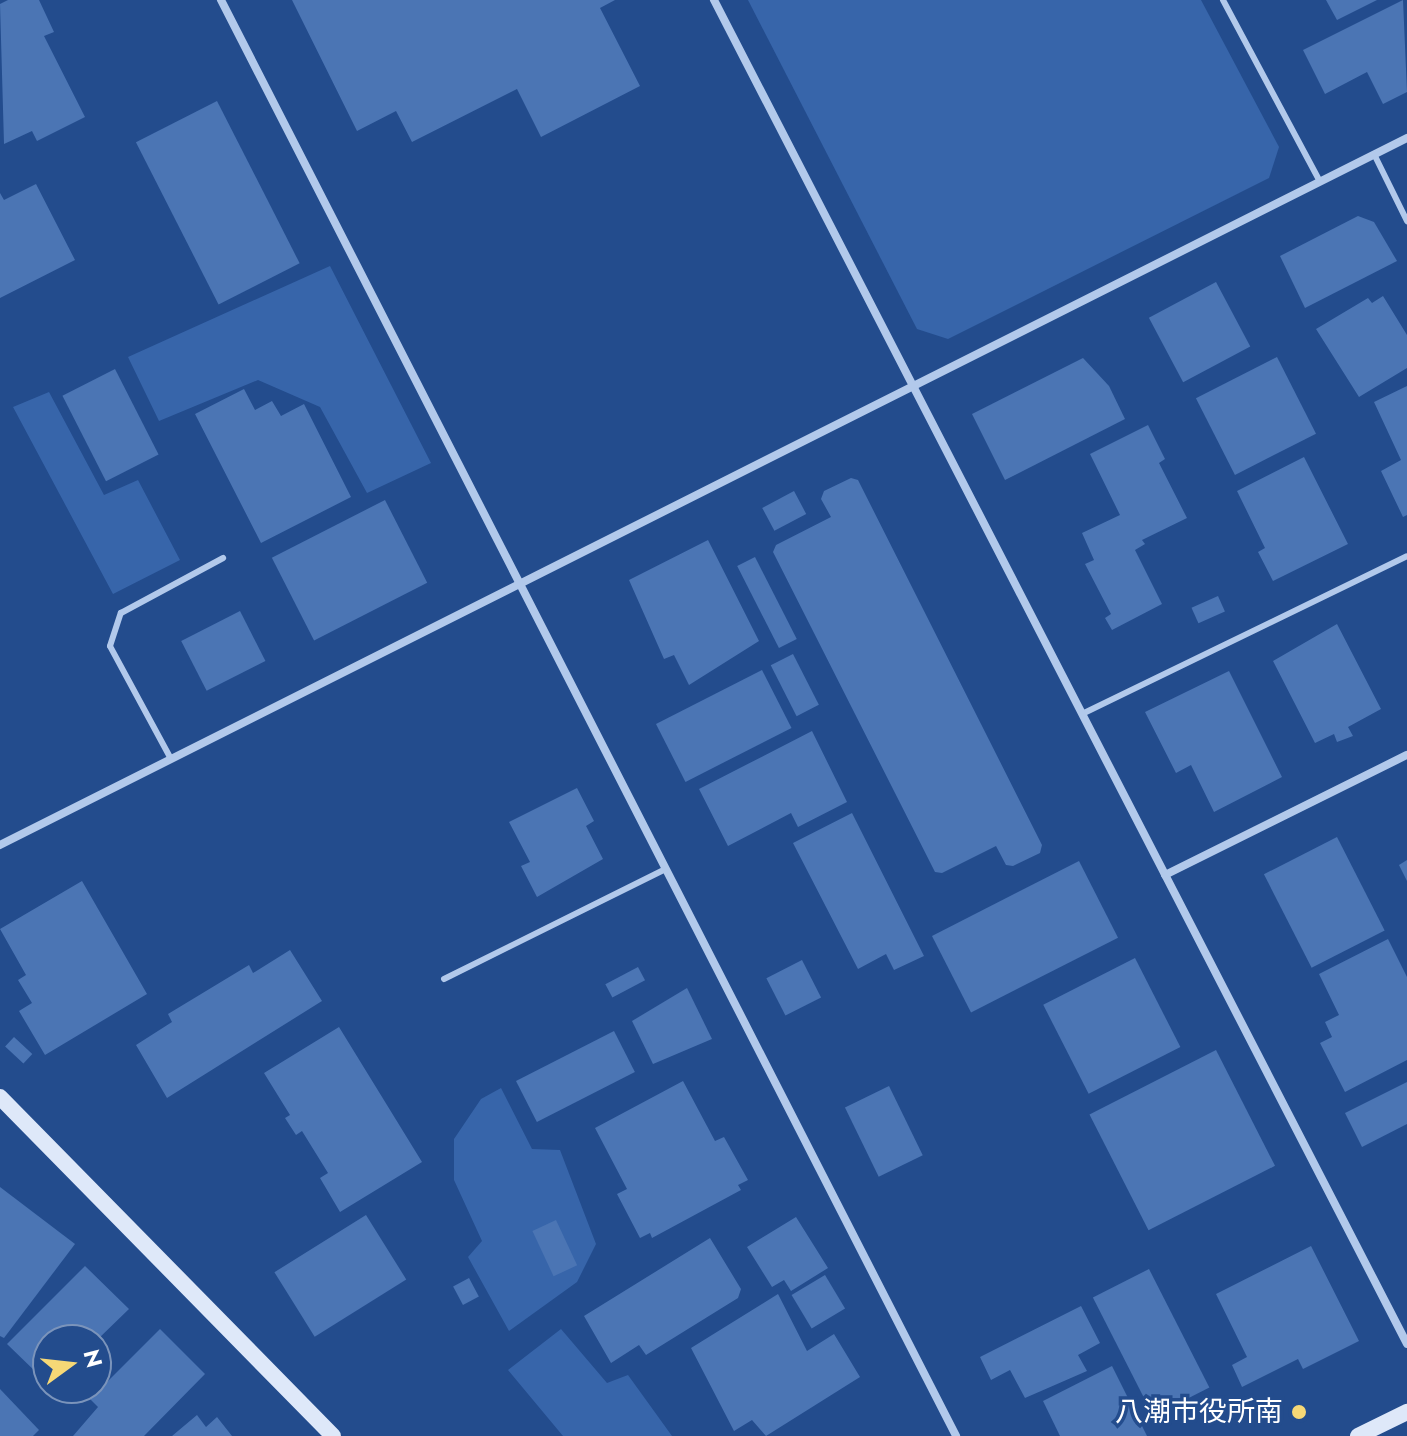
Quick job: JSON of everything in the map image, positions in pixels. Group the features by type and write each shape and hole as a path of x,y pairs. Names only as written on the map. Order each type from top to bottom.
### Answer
{"street":[{"path":"221,0 956,1436"},
{"path":"714,0 1407,1344"},
{"path":"0,845 1407,138"},
{"path":"1165,875 1407,755"},
{"path":"0,1097 333,1436"},
{"path":"1358,1436 1407,1412"}],"lane":[{"path":"1223,0 1320,182"},
{"path":"1374,154 1407,221"},
{"path":"1082,714 1407,556"},
{"path":"171,759 110,646 121,613 223,558"},
{"path":"444,979 666,869"}],"shaded area":[{"path":"748,0 1201,0 1279,147 1269,178 948,339 917,329"},
{"path":"330,266 431,463 367,493 320,407 258,380 159,421 128,357"},
{"path":"49,392 104,495 138,480 180,560 113,594 13,407"},
{"path":"501,1088 532,1149 560,1150 596,1244 577,1282 509,1331 468,1257 482,1241 454,1180 454,1139 481,1099"},
{"path":"561,1329 607,1383 628,1375 672,1436 563,1436 508,1370"}],"building":[{"path":"8,0 39,0 54,32 44,36 85,117 37,141 32,131 4,144 0,4"},
{"path":"292,0 615,0 600,8 640,86 541,137 517,89 412,142 396,111 357,131"},
{"path":"1326,0 1377,0 1337,20"},
{"path":"1403,0 1407,92 1383,104 1367,72 1325,94 1303,50"},
{"path":"217,101 300,263 219,304 136,142"},
{"path":"36,184 75,260 0,298 0,193 4,200"},
{"path":"1358,216 1374,222 1397,261 1305,308 1280,256"},
{"path":"1216,282 1250,346 1183,382 1149,318"},
{"path":"1383,296 1407,335 1407,368 1359,397 1316,329 1368,298 1372,303"},
{"path":"1277,357 1316,434 1235,475 1196,398"},
{"path":"1083,358 1109,386 1125,419 1005,480 972,414"},
{"path":"115,369 159,455 106,481 62,396"},
{"path":"1407,386 1407,515 1403,517 1381,471 1401,460 1374,402"},
{"path":"244,389 255,410 272,401 281,416 304,404 351,497 261,543 195,414"},
{"path":"1148,425 1165,459 1159,463 1187,518 1142,540 1145,544 1135,550 1162,604 1112,630 1105,618 1111,614 1085,564 1094,560 1082,533 1120,515 1090,454"},
{"path":"1304,457 1348,544 1273,581 1258,552 1265,548 1237,491"},
{"path":"851,478 858,480 1042,845 1040,853 1013,866 1006,865 996,846 942,873 935,872 773,552 776,545 831,517 821,499 824,491"},
{"path":"794,491 806,514 774,531 762,508"},
{"path":"385,500 427,583 314,641 272,558"},
{"path":"708,540 759,641 689,685 674,655 664,659 629,580"},
{"path":"755,557 797,639 779,648 737,566"},
{"path":"1218,596 1225,612 1198,623 1192,608"},
{"path":"240,611 265,661 207,691 181,641"},
{"path":"1337,624 1381,709 1348,727 1353,736 1337,742 1334,734 1315,743 1273,661"},
{"path":"793,654 819,705 797,716 771,665"},
{"path":"762,670 792,728 685,782 656,724"},
{"path":"1229,671 1282,777 1214,812 1191,765 1176,773 1145,712"},
{"path":"812,731 847,802 798,827 791,813 728,846 699,789"},
{"path":"577,788 594,821 586,826 603,859 537,897 521,866 530,862 509,822"},
{"path":"852,813 924,956 894,970 886,954 858,969 793,843"},
{"path":"1337,837 1385,931 1312,968 1264,874"},
{"path":"1407,860 1407,881 1399,865"},
{"path":"1079,861 1118,938 971,1013 932,936"},
{"path":"82,881 147,994 45,1055 19,1011 32,1003 18,980 26,975 0,929"},
{"path":"1388,939 1407,977 1407,1060 1345,1092 1320,1043 1332,1037 1325,1022 1339,1015 1319,974"},
{"path":"290,950 322,1001 167,1098 136,1045 172,1022 168,1014 249,965 253,973"},
{"path":"1135,958 1180,1047 1089,1094 1043,1005"},
{"path":"802,960 821,997 785,1016 766,978"},
{"path":"638,967 645,980 612,998 605,984"},
{"path":"687,988 712,1039 653,1064 632,1021"},
{"path":"339,1027 422,1162 340,1212 320,1178 328,1173 302,1131 296,1135 285,1118 290,1115 264,1073"},
{"path":"614,1031 635,1072 537,1122 516,1081"},
{"path":"14,1037 32,1054 23,1064 5,1047"},
{"path":"1216,1050 1275,1166 1148,1230 1089,1114"},
{"path":"683,1081 715,1141 724,1137 748,1180 738,1185 741,1190 652,1238 650,1233 640,1238 617,1194 627,1189 595,1128"},
{"path":"1407,1082 1407,1124 1362,1147 1345,1113"},
{"path":"889,1086 923,1155 879,1177 845,1107"},
{"path":"0,1187 75,1244 4,1338 0,1336"},
{"path":"366,1215 406,1279 315,1337 274,1272"},
{"path":"796,1217 828,1268 791,1291 784,1280 772,1287 747,1247"},
{"path":"556,1220 577,1265 554,1276 532,1231"},
{"path":"710,1238 741,1289 738,1298 646,1355 639,1345 611,1363 584,1316"},
{"path":"1311,1246 1359,1341 1303,1369 1298,1359 1242,1387 1232,1365 1247,1357 1216,1294"},
{"path":"85,1266 129,1309 112,1325 32,1324 32,1368 7,1344"},
{"path":"1149,1269 1209,1388 1153,1416 1093,1298"},
{"path":"825,1275 845,1308 812,1329 792,1295"},
{"path":"469,1278 479,1297 463,1305 453,1286"},
{"path":"778,1294 807,1351 834,1334 860,1377 766,1436 752,1420 734,1431 691,1348"},
{"path":"1081,1306 1100,1343 1078,1355 1087,1371 1025,1398 1010,1370 991,1380 980,1357"},
{"path":"160,1329 205,1374 144,1436 73,1436 98,1407 95,1404 112,1404 112,1377"},
{"path":"1112,1366 1147,1436 1060,1436 1043,1401"},
{"path":"0,1389 39,1430 33,1436 0,1436"},
{"path":"197,1415 206,1427 217,1417 232,1436 172,1436"}],"place":[{"name":"八潮市役所南","path":"1299,1412"}]}
